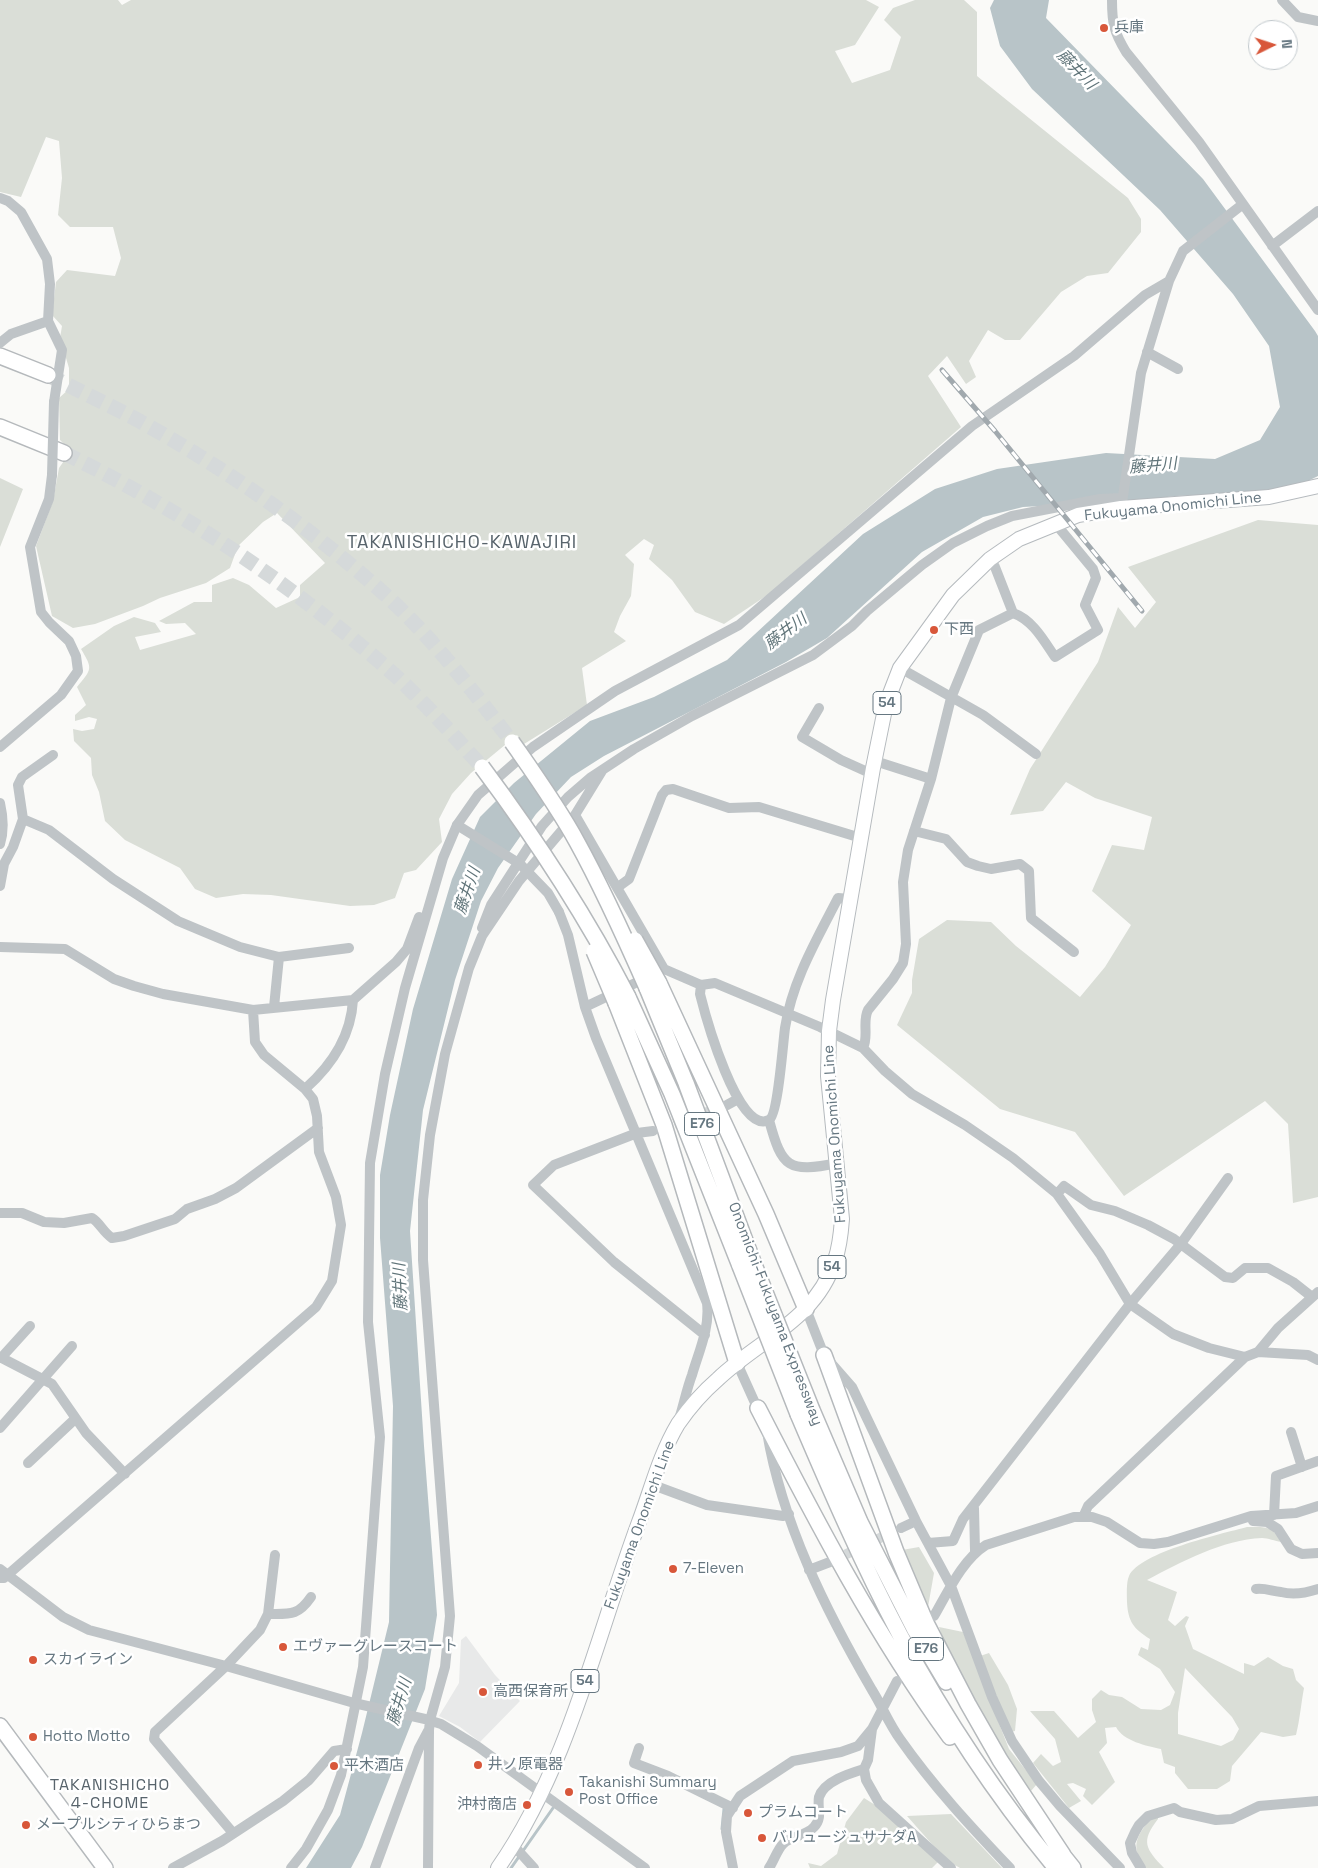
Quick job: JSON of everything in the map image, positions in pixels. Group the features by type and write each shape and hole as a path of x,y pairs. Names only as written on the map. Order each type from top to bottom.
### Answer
{"highway":[{"path":"0,356 48,375"},
{"path":"0,427 64,453"},
{"name":"Onomichi-Fukuyama Expressway","path":"512,742 548,794 577,842 614,914 657,980 686,1083 747,1264"},
{"name":"Onomichi-Fukuyama Expressway","path":"482,767 549,860 580,908 622,1000 672,1094 747,1264 805,1412 846,1525 901,1635 959,1736 1025,1829 1059,1862 1073,1868"},
{"path":"657,980 766,1214 806,1308"},
{"path":"622,1000 664,1125 737,1363"},
{"path":"824,1355 896,1552 926,1623 968,1704 1059,1862"},
{"path":"758,1408 842,1565 907,1676 965,1758 1025,1829"},
{"name":"Onomichi-Fukuyama Expressway","path":"805,1412 915,1630 972,1727 1017,1794 1059,1862"},
{"path":"0,1726 105,1868"}],"main road":[{"name":"Fukuyama Onomichi Line","path":"498,1868 514,1846 541,1793 579,1700 623,1564 665,1450 678,1425 713,1384 737,1363 795,1320 825,1282 835,1261 842,1219 828,1076 829,1031 873,768 886,704 900,668 953,595 990,559 1019,539 1055,523 1122,501 1269,497 1318,486"}],"street":[{"path":"1112,0 1112,21 1118,38 1126,52 1199,142 1240,206 1272,246 1318,310"},
{"path":"1282,0 1298,17 1318,21"},
{"path":"0,198 21,212 47,259 50,284 48,321 62,350 54,402 52,475 49,499 30,547 41,612 48,622 69,641 76,656 78,671 61,695 0,747"},
{"path":"482,936 479,935 491,905 542,826 568,797 590,778 634,749 692,716 813,655 852,626 922,564 953,543 1012,516 1100,499 1122,501 1141,374 1169,281 1183,251 1240,206"},
{"path":"1272,246 1318,211"},
{"path":"0,947 65,949 114,979 134,986 162,994 253,1010 353,1000 396,962 407,949 457,825 478,795 533,747 615,691 739,625 972,426 1074,356 1145,295 1169,281"},
{"path":"0,344 11,334 48,321"},
{"path":"1147,352 1178,369"},
{"path":"863,1048 866,1043 866,1014 893,979 903,962 906,944 903,882 908,850 931,779 951,698 979,630 1013,613 1022,616 1040,634 1055,657 1098,630 1085,605 1096,578 1094,569 1055,523"},
{"path":"990,559 996,567 1013,613"},
{"path":"900,668 982,715 1036,754"},
{"path":"818,708 802,737 841,760 931,779"},
{"path":"0,886 2,863 13,848 22,819 18,785 22,777 53,755"},
{"path":"375,1868 428,1723 445,1667 450,1616 423,1260 423,1200 430,1135 445,1054 469,968 482,936 519,881 575,815 602,771"},
{"path":"618,887 628,879 662,794 666,790 673,789 730,808 759,807 861,838"},
{"path":"0,803 2,837 0,844"},
{"path":"575,815 618,887 657,980"},
{"path":"22,819 49,830 112,879 178,921 240,947 279,957 349,948"},
{"path":"457,825 520,864 548,893 559,912 568,935 585,1007 704,1292 709,1316 678,1425"},
{"path":"914,831 946,839 967,862 978,866 991,869 1020,864 1029,872 1031,918 1074,952"},
{"path":"291,1868 306,1849 328,1810 341,1776 358,1704 363,1667 380,1437 368,1322 370,1163 385,1074 405,988 443,858"},
{"path":"838,1163 802,1168 791,1165 776,1146 769,1120 776,1102 788,1013 804,966 838,898 850,899"},
{"path":"274,1007 279,957"},
{"path":"585,1007 657,980 701,985 715,983 829,1031 863,1048 885,1071 912,1094 1013,1158 1057,1194 1100,1254 1130,1304 1173,1334 1209,1348 1245,1357"},
{"path":"701,985 700,994 716,1050 738,1099 754,1119 769,1120"},
{"path":"304,1089 328,1066 343,1041 352,1016 353,1000"},
{"path":"253,1010 255,1042 264,1054 313,1099 318,1128 319,1152 336,1196 341,1226 332,1281 316,1306 126,1474 2,1574 63,1617 89,1630 226,1666 428,1723 441,1724 477,1746 633,1864 645,1868"},
{"path":"727,1105 738,1099"},
{"path":"0,1213 22,1213 44,1222 57,1223 92,1218 98,1221 104,1232 112,1238 124,1236 175,1219 187,1209 236,1188 318,1128"},
{"path":"653,1132 637,1133 554,1165 533,1185 614,1262 705,1335"},
{"path":"928,1543 953,1541 963,1520 1130,1304 1180,1245 1228,1178"},
{"path":"1057,1194 1064,1186 1091,1205 1114,1211 1148,1225 1174,1239 1225,1277 1233,1278 1245,1268 1268,1268 1315,1295 1278,1328 1258,1352"},
{"path":"806,1308 824,1355 852,1387 916,1521 951,1586 992,1697 1012,1741 1039,1781 1060,1806 1120,1868"},
{"path":"30,1326 1,1358 52,1384 75,1419 126,1474"},
{"path":"0,1428 72,1346"},
{"path":"1083,1517 1088,1506 1245,1357 1258,1352 1308,1355 1318,1360"},
{"path":"737,1363 767,1432 770,1450 789,1514 809,1570 845,1642 898,1737 943,1797 1010,1868"},
{"path":"28,1463 75,1419"},
{"path":"1291,1432 1302,1467"},
{"path":"1274,1514 1276,1476 1318,1462"},
{"path":"653,1485 707,1505 783,1516 789,1514"},
{"path":"934,1616 951,1586 975,1552 986,1544 1074,1517 1092,1517 1107,1522 1140,1543 1154,1544 1168,1542 1251,1516 1296,1513 1318,1506"},
{"path":"974,1508 975,1552"},
{"path":"1242,1519 1244,1522 1267,1522 1278,1529 1291,1549 1302,1554 1318,1553"},
{"path":"901,1528 916,1521"},
{"path":"233,1833 154,1739 155,1732 226,1666 260,1630 268,1614 275,1555"},
{"path":"809,1570 830,1562"},
{"path":"1256,1589 1265,1588 1281,1593 1304,1593 1318,1589"},
{"path":"268,1614 290,1614 303,1609 311,1597"},
{"path":"866,1764 872,1729 897,1681"},
{"path":"428,1723 428,1868"},
{"path":"733,1868 726,1832 727,1816 740,1796 793,1761 841,1752 858,1746 872,1729"},
{"path":"858,1746 864,1748 866,1780 879,1803 951,1868"},
{"path":"639,1748 634,1763 668,1776 733,1808"},
{"path":"172,1868 222,1841 283,1801 309,1780 334,1751 347,1749"},
{"path":"769,1868 784,1844 803,1835 814,1827 819,1819 819,1797 822,1791 840,1777 866,1764"},
{"path":"1141,1868 1132,1853 1130,1843 1139,1824 1148,1816 1174,1808 1180,1812 1216,1820 1232,1819 1259,1806 1318,1801"},
{"path":"514,1846 534,1868"}],"shaded area":[{"path":"0,0 118,0 122,5 131,0 866,0 879,7 855,45 835,51 852,83 890,70 901,37 884,20 893,8 915,0 964,0 977,12 977,76 1128,198 1141,219 1141,232 1108,273 1087,276 1061,292 1020,340 1005,340 988,330 969,361 976,377 966,384 947,356 928,376 961,427 769,594 724,624 695,612 672,580 649,559 654,545 644,539 625,555 634,564 631,596 614,632 626,641 582,668 587,705 524,744 517,735 471,773 452,794 439,819 442,842 416,870 404,873 395,898 374,905 350,906 271,895 243,894 216,898 195,889 180,868 125,840 105,821 99,792 92,775 91,758 74,741 73,729 82,731 94,729 97,719 89,717 75,721 75,715 86,705 77,687 89,669 88,661 81,649 114,626 134,617 155,623 161,632 135,637 140,650 196,634 185,623 166,624 159,621 194,602 212,602 212,585 233,578 249,585 276,608 300,597 300,585 325,563 277,513 263,522 238,546 230,568 206,583 160,598 95,624 73,628 52,616 36,546 53,501 59,468 66,458 68,448 60,440 59,398 69,389 69,368 60,338 62,326 52,315 56,282 67,270 115,276 121,258 113,227 70,227 58,215 62,178 59,141 46,137 21,197 0,192"},
{"path":"0,478 23,489 0,547"},
{"path":"1258,520 1318,525 1318,1197 1293,1203 1288,1124 1265,1101 1124,1196 1075,1132 1000,1109 897,1025 912,993 912,980 919,939 947,920 991,922 1016,946 1080,997 1105,967 1131,925 1092,891 1112,845 1144,850 1152,817 1095,798 1066,782 1043,811 1010,815 1030,769 1098,662 1118,607 1135,628 1156,602 1128,567"},
{"path":"1247,1527 1267,1528 1278,1536 1281,1542 1262,1538 1232,1543 1189,1559 1147,1580 1177,1592 1168,1620 1175,1626 1186,1616 1189,1617 1185,1626 1193,1649 1244,1674 1244,1663 1254,1666 1268,1657 1283,1666 1293,1669 1296,1680 1304,1688 1296,1735 1283,1737 1261,1732 1232,1766 1230,1781 1217,1789 1188,1789 1175,1773 1175,1767 1164,1763 1161,1749 1130,1739 1119,1732 1116,1727 1105,1728 1107,1743 1099,1752 1115,1782 1092,1805 1083,1796 1086,1789 1073,1783 1067,1784 1081,1801 1069,1808 1033,1763 1041,1754 1053,1766 1061,1762 1055,1739 1030,1711 1054,1711 1078,1738 1096,1722 1092,1710 1092,1699 1101,1690 1109,1695 1122,1697 1141,1709 1161,1710 1170,1705 1175,1692 1160,1669 1138,1655 1141,1647 1148,1650 1150,1639 1140,1632 1130,1620 1127,1602 1127,1582 1129,1576 1136,1567 1164,1552 1201,1539","holes":["1185,1668 1232,1717 1239,1729 1233,1740 1221,1746 1178,1734 1178,1713"]},
{"path":"919,1547 934,1573 928,1607 902,1550"},
{"path":"939,1627 963,1632 1009,1749 1037,1784 1031,1791 1008,1760 948,1655"},
{"name":"高西保育所","path":"466,1636 495,1675 520,1701 480,1742 460,1727 439,1716 459,1683 461,1640"},
{"path":"989,1653 1008,1685 1017,1709 1015,1731 1011,1732 980,1656"},
{"path":"864,1798 880,1808 939,1861 932,1868 810,1868 808,1863 821,1866 837,1854 846,1822"},
{"path":"951,1814 1002,1868 960,1868 946,1860 907,1816"},
{"path":"1158,1817 1149,1834 1147,1845 1153,1856 1164,1868 1145,1868 1136,1848 1138,1837 1150,1819"}],"water":[{"name":"藤井川","path":"994,0 1049,0 1046,18 1203,179 1315,331 1318,336 1318,476 1304,483 1259,493 1176,496 1132,501 1023,507 983,517 922,552 827,638 786,662 604,756 571,777 536,814 498,868 481,901 455,980 423,1110 410,1231 437,1615 425,1689 362,1847 351,1868 306,1868 340,1815 389,1622 393,1406 380,1238 380,1175 390,1115 413,1009 452,879 480,817 514,783 590,721 654,697 727,660 863,534 935,489 997,469 1106,453 1215,459 1260,440 1280,407 1269,346 1233,294 1160,210 1032,89 1000,46 990,8"}],"waterway":[{"path":"511,1868 553,1808"},
{"path":"722,1829 724,1809"}],"tunnel":[{"path":"48,375 131,417 203,458 290,517 345,560 411,619 463,679 512,742"},
{"path":"64,453 107,475 192,524 233,550 312,607 351,637 401,680 482,767"},
{"path":"660,1129 721,1107"},
{"path":"832,1561 901,1528"}],"railway":[{"path":"942,370 995,431 1142,611"}],"place":[{"name":"兵庫","path":"1104,28"},
{"name":"下西","path":"934,630"},
{"name":"7-Eleven","path":"673,1569"},
{"name":"エヴァーグレースコート","path":"283,1647"},
{"name":"スカイライン","path":"33,1660"},
{"name":"高西保育所","path":"483,1692"},
{"name":"Hotto Motto","path":"33,1737"},
{"name":"井ノ原電器","path":"478,1765"},
{"name":"平木酒店","path":"334,1766"},
{"name":"Takanishi Summary Post Office","path":"569,1792"},
{"name":"沖村商店","path":"527,1805"},
{"name":"プラムコート","path":"748,1813"},
{"name":"メープルシティひらまつ","path":"26,1825"},
{"name":"バリュージュサナダA","path":"762,1838"}],"district":[{"name":"TAKANISHICHO-KAWAJIRI","path":"462,543"},
{"name":"TAKANISHICHO 4-CHOME","path":"110,1795"}]}
